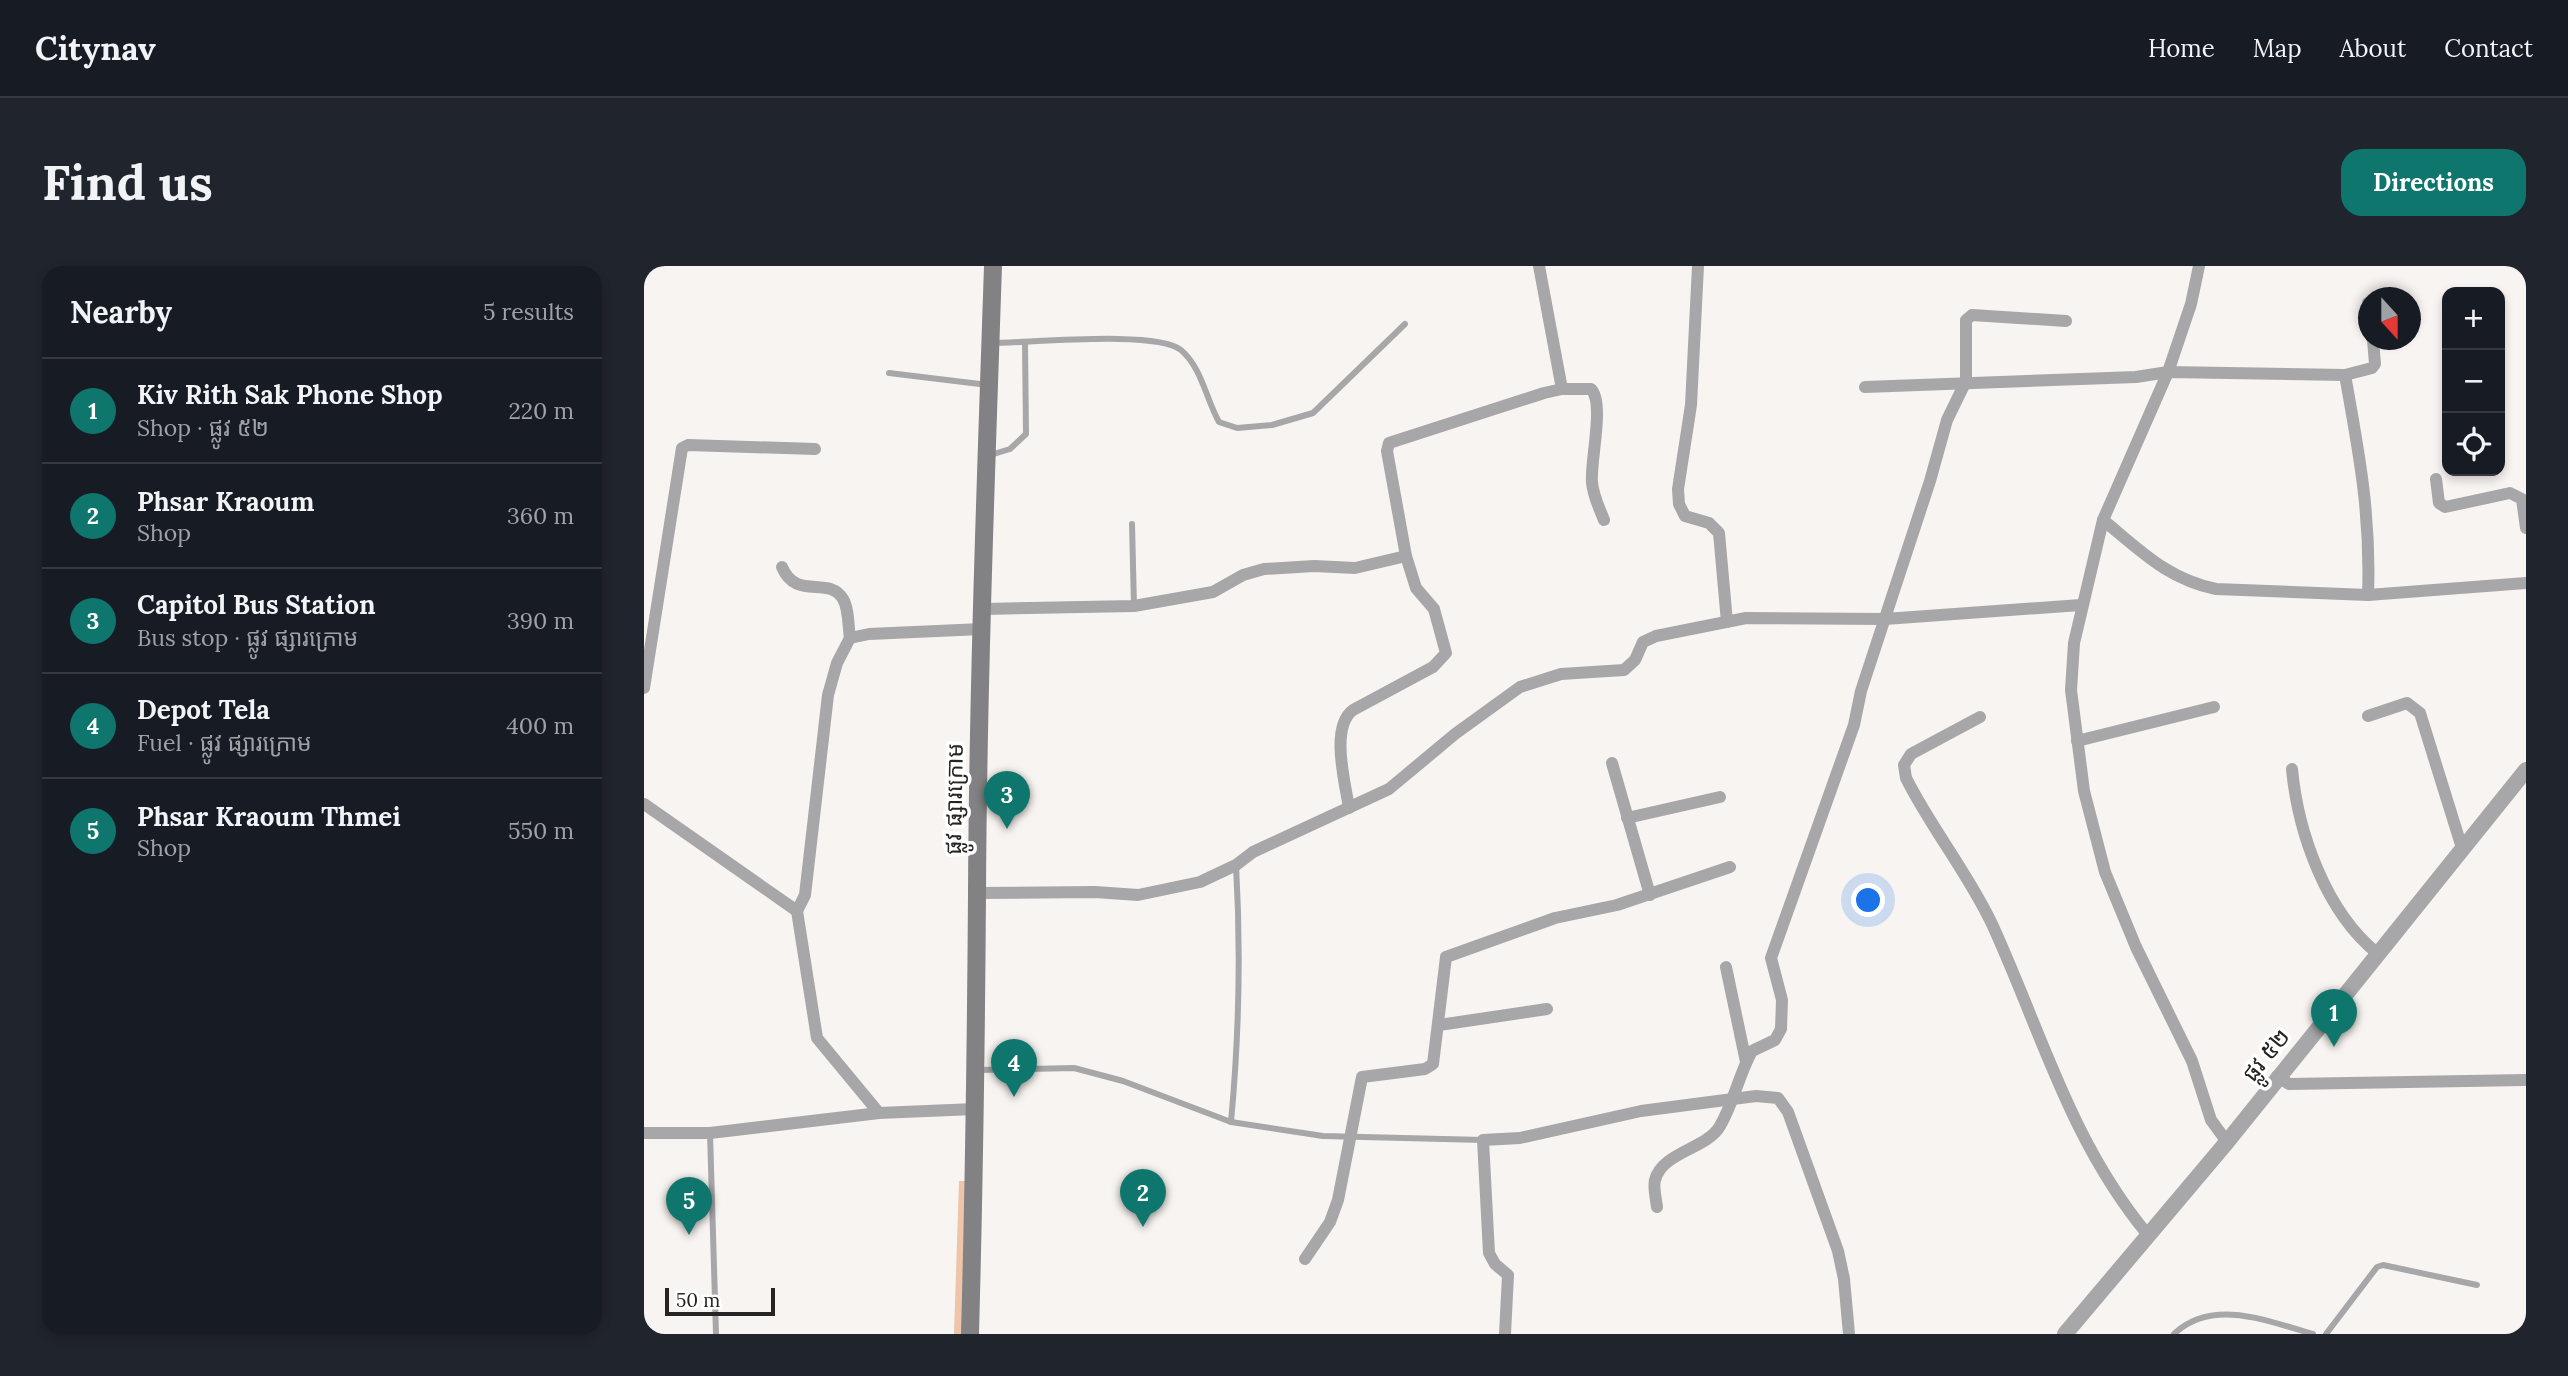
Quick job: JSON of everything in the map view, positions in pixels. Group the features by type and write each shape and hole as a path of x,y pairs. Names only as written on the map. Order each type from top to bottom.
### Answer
{"main road":[{"name":"ផ្លូវ ផ្សារក្រោម","path":"970,1334 977,1070 977,893 985,456 993,266"}],"street":[{"path":"1539,266 1562,388"},
{"path":"1698,266 1691,405 1682,457 1679,504 1685,516 1709,523 1718,533 1727,622"},
{"path":"2199,266 2191,304 2168,372 2103,520 2081,605 2071,669 2077,741 2091,825 2105,873 2136,947 2192,1061 2211,1120 2227,1142"},
{"path":"1657,1207 1654,1181 1658,1174 1668,1163 1711,1137 1720,1126 1752,1051 1775,1040 1781,1029 1782,1000 1771,957 1827,792 1854,725 1861,691 1930,481 1947,420 1966,381 1969,364 1966,320 1972,315 2066,321"},
{"path":"1865,387 1966,381 1993,383 2136,377 2168,372 2345,375 2372,368 2375,364 2374,350"},
{"path":"2345,375 2367,497 2370,538 2368,595"},
{"path":"1349,808 1342,761 1341,726 1345,718 1353,710 1433,667 1446,653 1434,609 1416,588 1406,556 1387,451 1389,443 1562,388 1591,389 1596,395 1591,478 1593,492 1604,520"},
{"path":"644,688 682,448 688,445 815,449"},
{"path":"2436,479 2439,503 2445,507 2510,493 2517,494 2522,499 2526,528"},
{"path":"2103,520 2169,574 2192,584 2216,589 2368,595 2526,583"},
{"path":"983,609 1134,606 1213,592 1243,575 1265,569 1314,566 1346,569 1406,556"},
{"path":"782,567 786,577 797,585 836,591 842,597 850,638 837,663 828,695 805,895 797,911 817,1038 879,1113"},
{"path":"977,893 1095,892 1139,895 1190,884 1236,865 1253,852 1389,789 1455,734 1520,687 1561,674 1624,670 1635,660 1640,645 1646,639 1727,622 1806,617 1885,619 2081,605"},
{"path":"850,638 869,634 982,629"},
{"path":"2368,716 2407,703 2420,713 2462,848"},
{"path":"2077,741 2214,707"},
{"path":"1980,717 1911,754 1904,765 1906,778 1992,923 2049,1067 2095,1163 2120,1202 2148,1235"},
{"path":"1612,763 1650,895"},
{"path":"2292,769 2302,822 2323,879 2355,935 2377,953"},
{"name":"ផ្លូវ ៥២","path":"2065,1334 2227,1142 2277,1076 2526,770"},
{"path":"1627,818 1720,797"},
{"path":"644,804 797,911"},
{"path":"1306,1259 1330,1222 1338,1200 1362,1077 1431,1067 1439,1025 1442,971 1450,954 1564,915 1650,895 1730,867"},
{"path":"1726,967 1746,1062"},
{"path":"1439,1025 1547,1009"},
{"path":"2277,1076 2289,1084 2526,1080"},
{"path":"1505,1334 1510,1286 1508,1275 1494,1264 1489,1253 1483,1140 1520,1138 1640,1111 1756,1096 1778,1098 1788,1112 1838,1251 1844,1279 1847,1334"},
{"path":"644,1133 710,1133 879,1113 975,1109"}],"lane":[{"path":"990,343 1133,339 1172,345 1182,351 1197,371 1219,422 1237,428 1290,421 1313,413 1405,324"},
{"path":"985,456 1010,449 1026,434 1025,343"},
{"path":"889,373 989,385"},
{"path":"1132,524 1134,606"},
{"path":"1231,1122 1241,952 1236,865"},
{"path":"977,1070 1074,1068 1123,1081 1231,1122 1352,1138 1483,1140"},
{"path":"710,1133 716,1334"},
{"path":"2326,1334 2377,1267 2383,1265 2477,1285"},
{"path":"2174,1334 2190,1324 2214,1315 2239,1314 2313,1334"}],"shaded area":[{"path":"959,1181 970,1181 966,1334 954,1334"}],"place":[{"name":"Capitol Bus Station","path":"1007,829"},
{"name":"Kiv Rith Sak Phone Shop","path":"2334,1047"},
{"name":"Depot Tela","path":"1014,1097"},
{"name":"Phsar Kraoum","path":"1143,1227"},
{"name":"Phsar Kraoum Thmei","path":"689,1235"}]}
